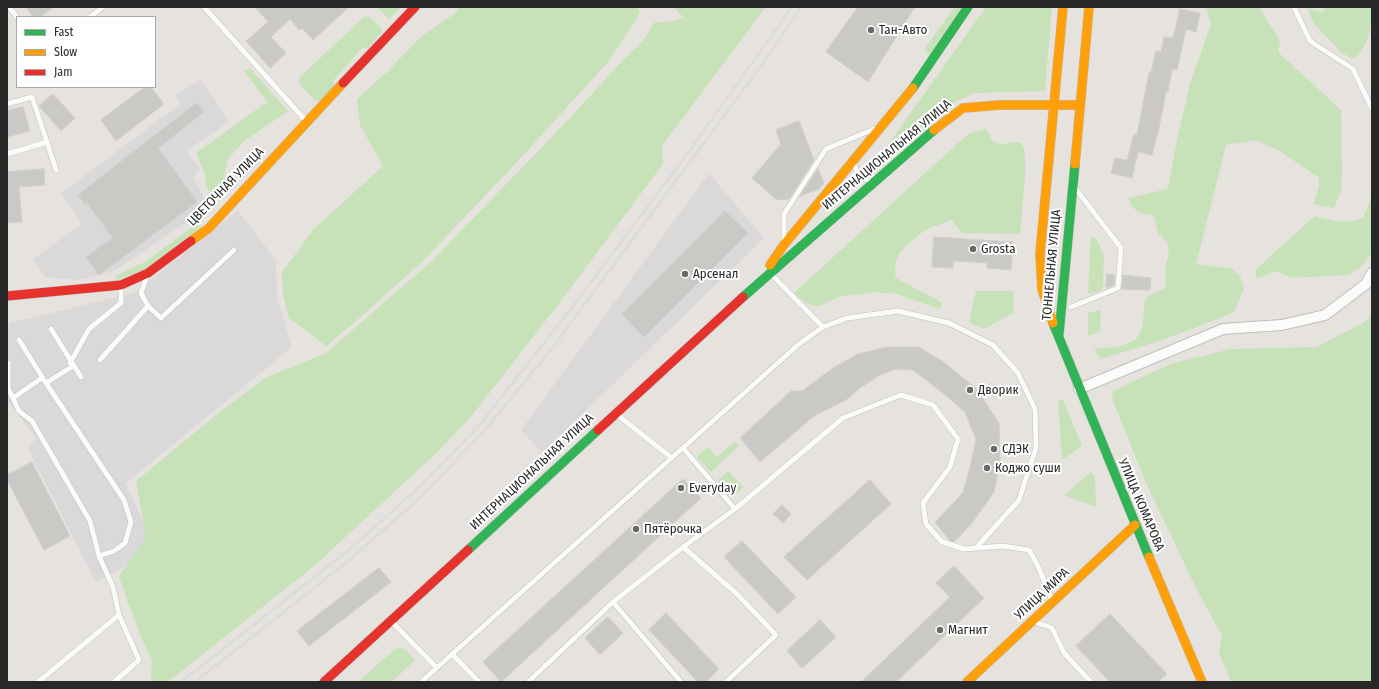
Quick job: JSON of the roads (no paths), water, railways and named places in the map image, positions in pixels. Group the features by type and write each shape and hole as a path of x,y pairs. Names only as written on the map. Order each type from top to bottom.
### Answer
{"main road":[{"name":"ЦВЕТОЧНАЯ УЛИЦА","path":"7,296 121,285 148,273 209,228 307,121 415,7"},
{"name":"ИНТЕРНАЦИОНАЛЬНАЯ УЛИЦА","path":"759,282 783,246 920,79 968,7"},
{"name":"ТОННЕЛЬНАЯ УЛИЦА","path":"1058,337 1042,289 1040,254 1063,7"},
{"name":"ТОННЕЛЬНАЯ УЛИЦА","path":"1058,337 1089,7"},
{"name":"ИНТЕРНАЦИОНАЛЬНАЯ УЛИЦА","path":"324,682 770,272 937,127 964,108 1000,105 1079,106"},
{"name":"УЛИЦА КОМАРОВА","path":"1058,337 1135,525 1202,682"},
{"name":"УЛИЦА МИРА","path":"967,682 1135,525"}],"street":[{"path":"1079,389 1223,328 1282,325 1324,315 1366,284 1372,272"}],"lane":[{"path":"10,7 17,16"},
{"path":"91,16 103,7"},
{"path":"204,7 307,121"},
{"path":"1294,7 1310,41 1353,69 1372,109"},
{"path":"7,104 32,97 56,170"},
{"path":"783,246 784,214 826,149 882,125"},
{"path":"7,154 47,142"},
{"path":"853,161 857,172 862,177 873,182"},
{"path":"1071,307 1118,288 1121,248 1072,184"},
{"path":"148,273 141,293 148,306 161,318 234,250"},
{"path":"770,272 823,327"},
{"path":"46,383 72,364 89,329 121,303 121,285"},
{"path":"100,360 148,306"},
{"path":"421,682 799,344 823,327 848,318 898,311 949,323 993,345 1018,373 1035,409 1036,448 1019,500 976,548"},
{"path":"51,329 81,377"},
{"path":"19,340 42,378 124,500 131,522 125,543 114,551 98,556"},
{"path":"8,363 8,388 19,411 32,421 90,521 98,556 113,587 119,615 139,660 114,682"},
{"path":"13,398 42,378"},
{"path":"528,682 613,602 683,547 735,509 843,418 901,395 933,405 958,439 950,467 923,503 926,524 942,542 964,549 1003,546 1029,550 1038,566 1052,602"},
{"path":"615,414 672,458"},
{"path":"683,448 735,509"},
{"path":"683,547 736,593 776,635 726,682"},
{"path":"613,602 681,682"},
{"path":"38,682 119,615"},
{"path":"390,621 437,668"},
{"path":"1032,621 1052,628 1064,653 1091,682"},
{"path":"452,654 479,682"}],"railway":[{"path":"181,682 350,549 415,491 478,427 580,297 690,150 792,7"},
{"path":"195,682 347,562 421,497 484,431 550,351 769,55 801,7"}],"place":[{"name":"Тан-Авто","path":"871,30"},
{"name":"Grosta","path":"973,249"},
{"name":"Арсенал","path":"685,274"},
{"name":"Дворик","path":"970,390"},
{"name":"СДЭК","path":"994,449"},
{"name":"Коджо суши","path":"987,468"},
{"name":"Everyday","path":"681,488"},
{"name":"Пятёрочка","path":"636,529"},
{"name":"Магнит","path":"940,630"}]}
